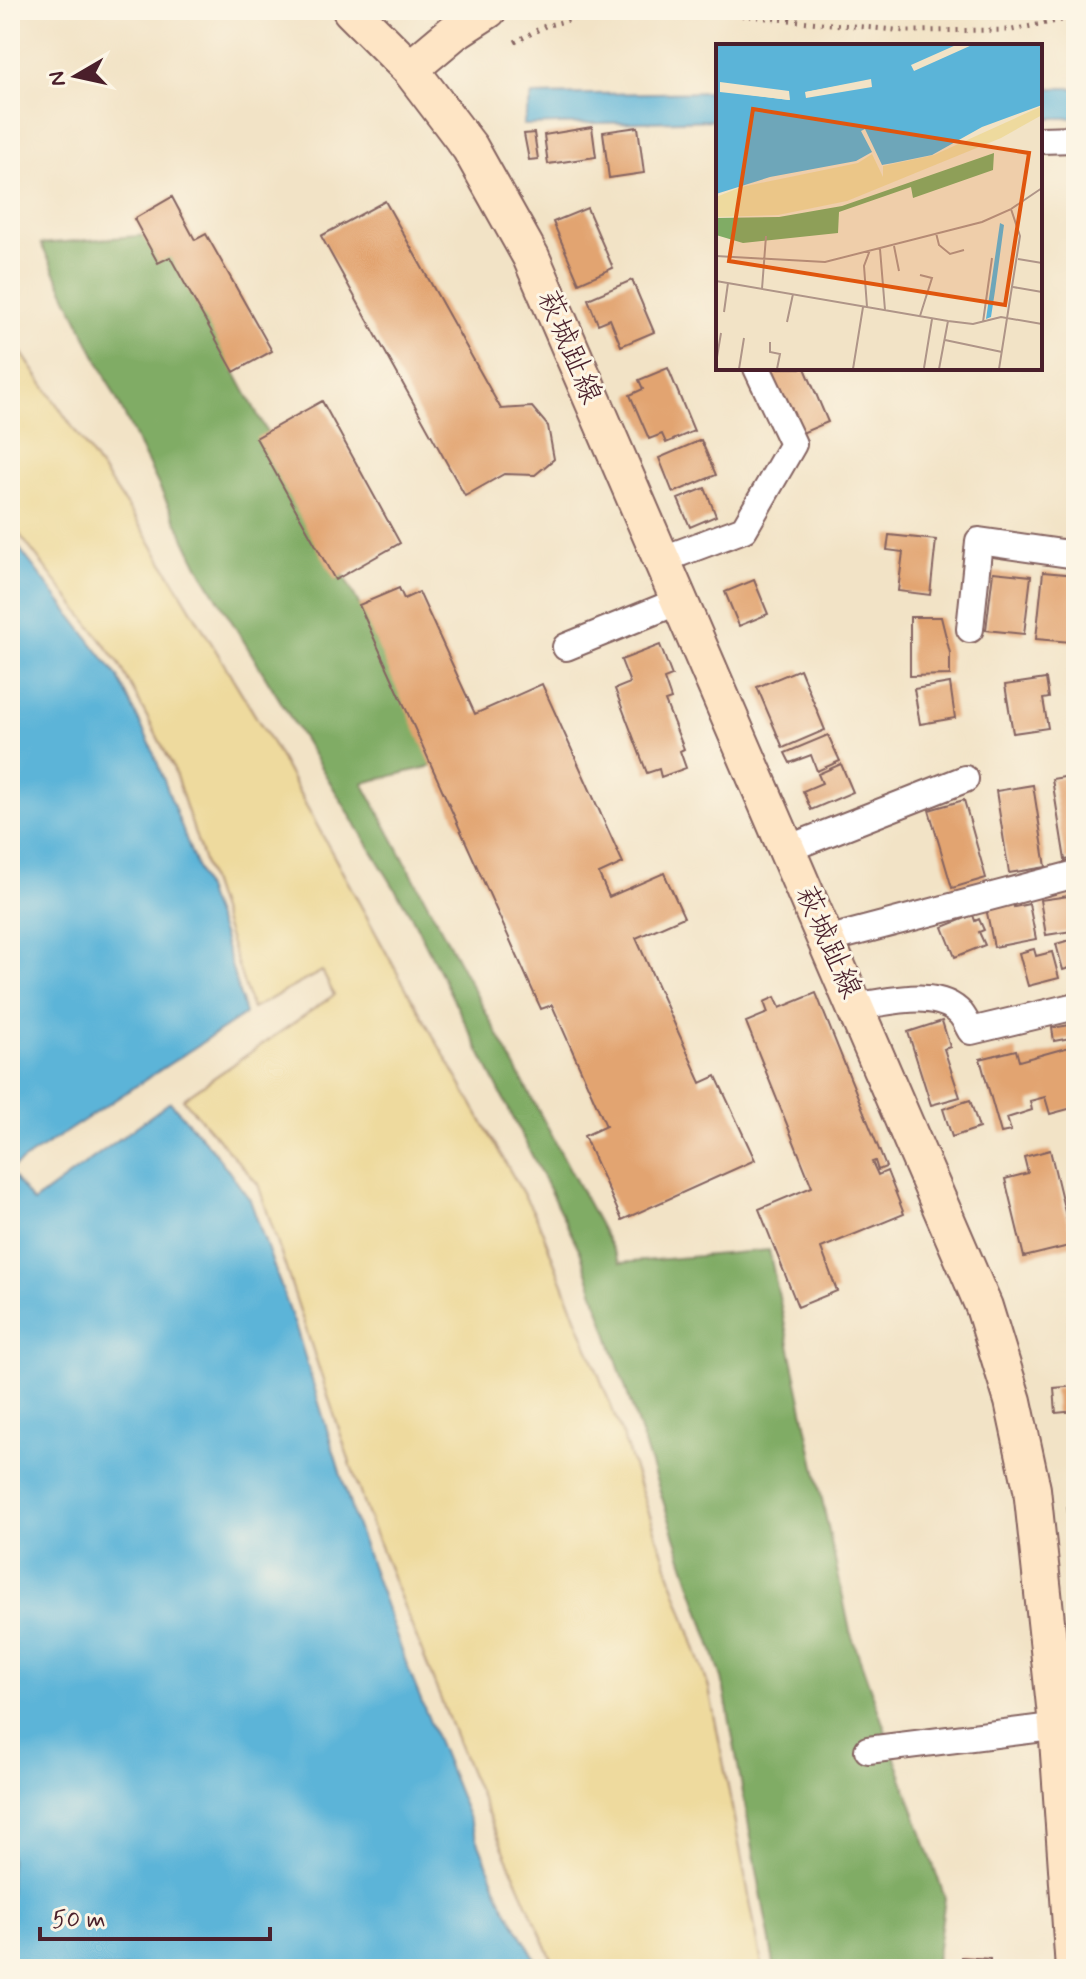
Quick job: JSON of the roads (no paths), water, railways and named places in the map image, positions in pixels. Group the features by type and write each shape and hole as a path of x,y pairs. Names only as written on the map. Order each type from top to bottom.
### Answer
{"main road":[{"name":"萩城趾線","path":"351,10 410,69 470,148 531,257 984,1307 1013,1401 1032,1489 1066,1724 1074,1969"},
{"path":"410,69 454,32 488,10"}],"street":[{"path":"1042,140 1076,139"},
{"path":"661,560 744,529 793,444 758,370"},
{"path":"970,629 979,541 1076,555"},
{"path":"566,647 679,601"},
{"path":"787,849 965,779"},
{"path":"826,940 1076,874"},
{"path":"856,1006 940,1000 961,1013 971,1031 1076,1006"},
{"path":"868,1750 1066,1724"}],"water":[{"path":"1042,88 1076,88 1076,118 1042,118"},
{"path":"716,92 716,120 523,125 532,95"},
{"path":"10,536 118,677 151,746 223,937 245,1014 10,1169"},
{"path":"170,1102 213,1150 250,1200 297,1331 355,1521 408,1668 503,1903 541,1969 10,1969 10,1172 33,1202"}]}
